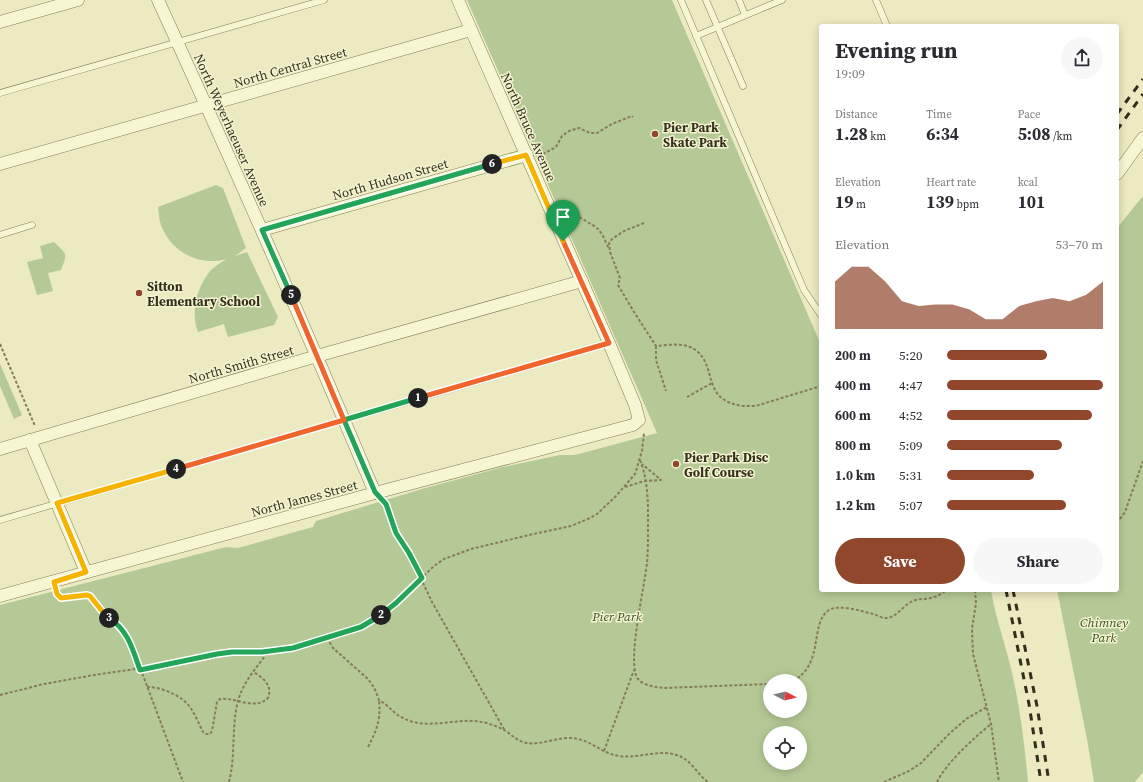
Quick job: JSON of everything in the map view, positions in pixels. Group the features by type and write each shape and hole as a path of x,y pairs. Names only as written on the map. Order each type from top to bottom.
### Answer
{"street":[{"path":"0,22 78,0"},
{"name":"North Weyerhaeuser Avenue","path":"158,0 207,105 375,492"},
{"name":"North Bruce Avenue","path":"458,0 528,157 550,212 609,343 635,405 639,420"},
{"name":"North Central Street","path":"0,164 471,30"},
{"path":"1119,171 1143,138"},
{"name":"North Hudson Street","path":"262,230 528,157"},
{"name":"North Smith Street","path":"0,448 582,281"},
{"name":"North James Street","path":"0,596 375,492 633,425 639,420"},
{"path":"30,440 86,572"}],"lane":[{"path":"0,93 324,0"},
{"path":"681,0 804,290 819,312"},
{"path":"706,0 743,86"},
{"path":"739,0 745,15"},
{"path":"696,36 745,15 770,2 782,0"},
{"path":"876,0 886,24"},
{"path":"0,235 32,225"},
{"path":"0,520 609,343"}],"path":[{"path":"528,157 553,150 562,136 569,130 579,128 590,133 597,133 612,124 632,116 633,117"},
{"path":"550,212 558,209 569,212 598,229 606,241 620,278 618,285 656,346 656,360 666,391"},
{"path":"610,252 609,243 612,239 624,231 644,223"},
{"path":"0,344 35,426"},
{"path":"656,346 684,345 690,347 703,357 709,368 715,391 723,399 744,406 759,405 819,387"},
{"path":"687,397 712,383"},
{"path":"0,695 44,684 94,675 140,670 217,654 269,651 301,646 361,627 370,623 396,603 434,566 444,559 460,553 529,535 571,526 603,509 624,488 635,474 640,459 644,433"},
{"path":"604,751 634,669 638,614 647,561 648,502 646,480 640,459"},
{"path":"1119,520 1125,512 1143,461"},
{"path":"624,488 646,480 661,480 642,464"},
{"path":"375,492 386,504 396,533 409,553 432,602 505,731"},
{"path":"54,582 61,598 87,595 90,596 106,616 122,628 132,646 183,782"},
{"path":"803,674 809,667 814,654 818,631 824,614 830,609 840,608 860,610 886,619 894,616 913,601 933,598 944,592"},
{"path":"974,592 976,603 972,629 974,654 991,724 999,782"},
{"path":"327,638 332,648 368,679 373,685 380,700 380,717 377,728 368,747"},
{"path":"229,782 234,757 235,722 238,701 245,684 269,651"},
{"path":"634,669 639,680 650,686 664,688 763,684"},
{"path":"147,687 164,689 184,701 192,711 203,732 210,734 212,731 217,702 220,699 224,698 249,703 261,702 268,698 270,692 266,681 261,676 253,672"},
{"path":"380,700 404,719 415,722 439,723 462,720 481,722 494,725 525,743 532,744 565,738 580,739 618,756 631,757 669,753 680,756 687,761 708,782"},
{"path":"884,782 909,771 921,763 966,719 987,707"},
{"path":"937,782 941,774 964,749 991,724"}],"green space":[{"name":"Pier Park","path":"467,0 672,0 819,340 819,592 991,592 1016,694 1028,782 0,782 0,605 226,547 238,548 313,527 316,521 422,489 503,467 560,455 575,455 657,433"},
{"path":"216,185 223,188 246,248 235,256 247,252 278,317 274,325 228,337 224,324 198,332 195,316 196,300 206,276 214,267 226,259 205,261 182,252 169,240 165,233 160,223 158,207"},
{"name":"Chimney Park","path":"1143,196 1143,772 1135,782 1094,782 1087,739 1057,592 1119,592 1119,226"},
{"path":"54,242 64,252 65,260 61,270 48,273 53,291 37,295 27,262 43,258 40,246"},
{"path":"0,364 22,415 14,419 0,386"}],"railway":[{"path":"1119,111 1143,79"},
{"path":"1119,127 1143,94"},
{"path":"1006,592 1029,704 1041,782"},
{"path":"1013,592 1037,706 1049,782"}],"place":[{"name":"Pier Park Skate Park","path":"655,134"},
{"name":"Sitton Elementary School","path":"139,293"},
{"name":"Pier Park Disc Golf Course","path":"676,464"}],"route":[{"path":"563,241 526,155 262,230 344,420 57,503 86,572 54,582 57,594 61,598 87,595 90,596 106,616 122,628 132,646 140,670 217,654 232,652 262,652 293,648 370,623 387,611 422,578 409,553 396,533 386,504 375,492 344,420 609,343 563,241"}]}
